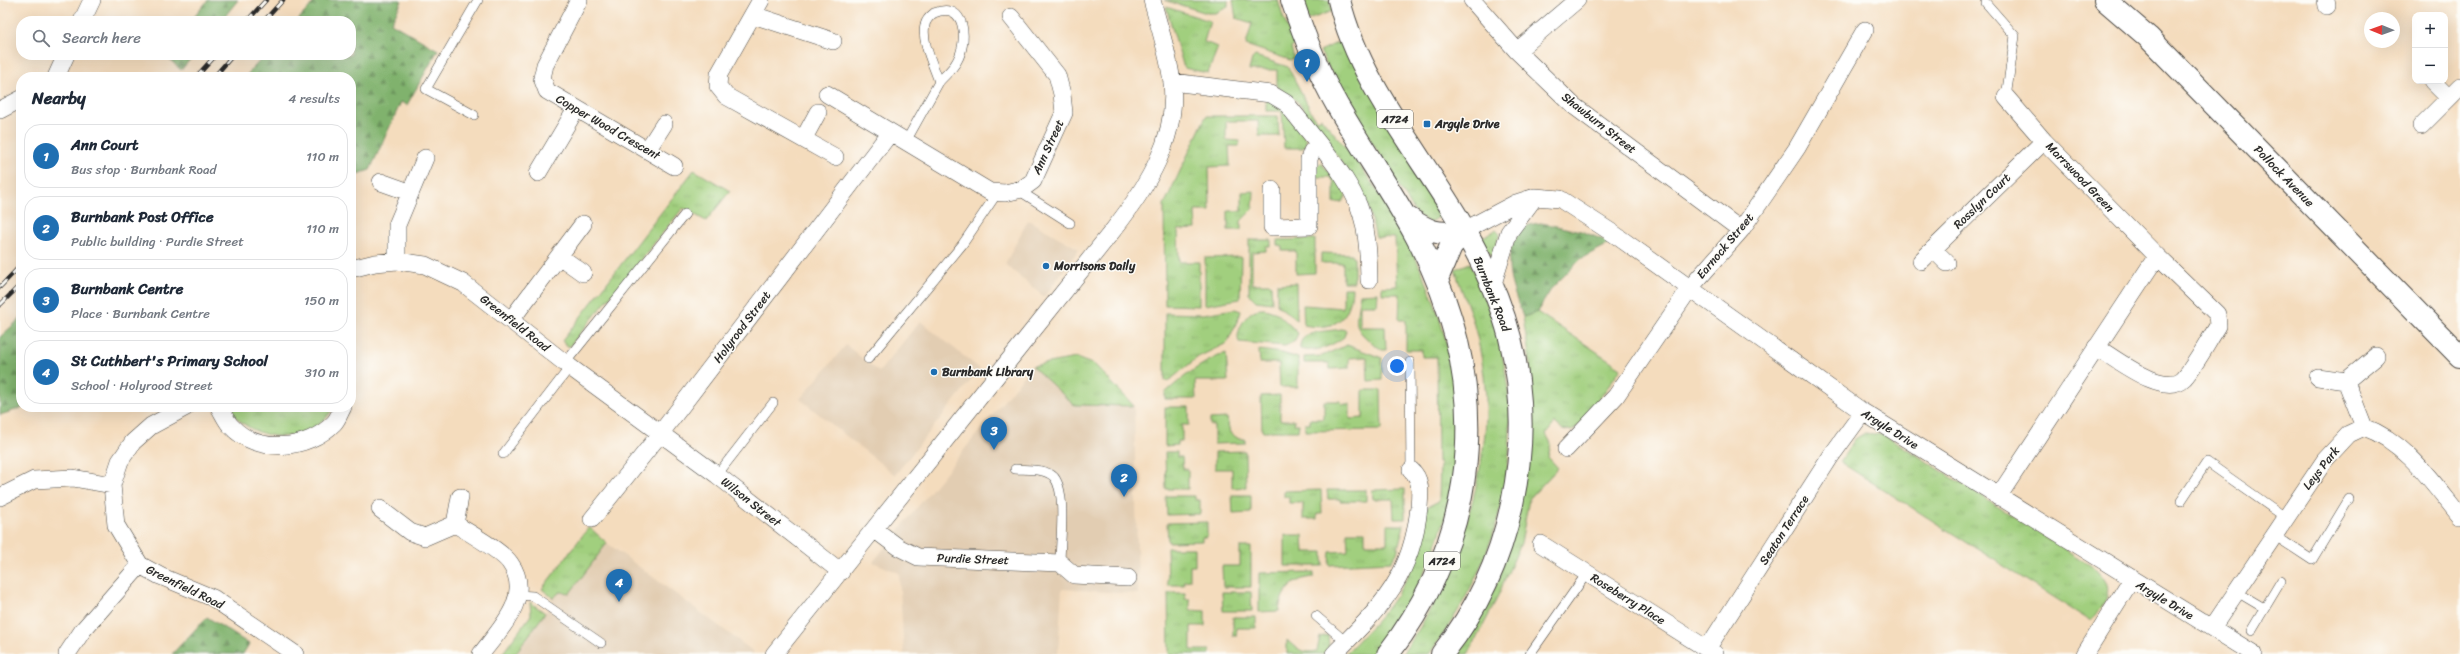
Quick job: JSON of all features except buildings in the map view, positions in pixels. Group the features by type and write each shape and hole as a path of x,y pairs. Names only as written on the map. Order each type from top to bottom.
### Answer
{"main road":[{"name":"A724","path":"1292,0 1308,47 1336,104 1403,215 1437,279 1448,309 1466,380 1469,415 1465,477 1458,514 1438,572 1421,607 1388,654"},
{"name":"Burnbank Road","path":"1339,0 1346,22 1374,82 1465,230 1492,287 1510,338 1517,374 1520,426 1516,482 1509,518 1493,565 1464,623 1442,654"},
{"name":"Pollock Avenue","path":"2105,0 2148,37 2460,356"},
{"name":"A724","path":"1403,215 1434,233 1448,234 1465,230"},
{"path":"1437,279 1451,246 1465,230"}],"street":[{"path":"84,16 92,0"},
{"path":"761,0 719,74 718,86 726,96 804,138 835,157"},
{"path":"774,654 1136,201 1157,165 1172,113 1172,82 1152,0"},
{"name":"Shawburn Street","path":"1472,0 1517,51 1574,106 1741,230"},
{"path":"1517,51 1577,0"},
{"name":"Copper Wood Crescent","path":"574,2 545,65 542,78 547,91 648,149 674,166"},
{"path":"753,15 833,41"},
{"name":"Ann Street","path":"1011,17 1057,75 1062,94 1064,113 1032,181 1018,190"},
{"name":"Earnock Street","path":"1566,449 1616,396 1690,288 1741,230 1798,148 1865,30"},
{"path":"58,72 64,60"},
{"path":"1172,82 1271,94 1286,103 1352,188 1362,212 1368,239 1369,280"},
{"path":"2421,126 2454,92 2438,84"},
{"path":"827,94 906,143 990,192 1018,190"},
{"name":"Marrswood Green","path":"2006,97 2044,141 2156,256 2217,314 2218,326 2183,379 2169,384 2155,382 2096,347"},
{"path":"0,110 16,102"},
{"path":"538,173 576,109"},
{"path":"804,138 818,112"},
{"name":"Copper Wood Crescent","path":"648,149 664,124"},
{"name":"Holyrood Street","path":"592,519 660,434 890,133"},
{"name":"Rosslyn Court","path":"1947,263 1927,255 2044,141"},
{"path":"1272,190 1272,228 1309,226 1309,159 1312,151 1319,144"},
{"path":"397,261 397,225 409,192 425,158"},
{"path":"381,182 409,192"},
{"path":"1492,287 1509,232 1535,197"},
{"name":"Argyle Drive","path":"1465,230 1516,203 1535,197 1560,199 1582,212 1863,412 2131,580 2254,654"},
{"path":"511,320 583,224"},
{"path":"559,256 583,273"},
{"path":"1998,496 2156,256"},
{"name":"Greenfield Road","path":"356,268 375,263 397,261 425,265 463,283 568,365 660,434"},
{"path":"2318,377 2346,381 2376,356"},
{"path":"2346,381 2364,427 2381,433 2414,460 2460,516"},
{"name":"Greenfield Road","path":"177,412 151,426 133,442 120,461 112,485 116,525 140,565 160,576 213,598 295,654"},
{"path":"222,412 230,426 246,438 262,443 279,445 300,444 320,434 335,422 340,412"},
{"name":"Seaton Terrace","path":"1711,652 1831,456 1863,412"},
{"name":"Leys Park","path":"2212,628 2285,517 2325,460 2349,434 2364,427"},
{"name":"Wilson Street","path":"660,434 716,475 841,572"},
{"path":"1334,654 1387,596 1405,567 1412,550 1419,499 1419,481 1411,470"},
{"path":"0,497 34,480 73,478 112,485"},
{"path":"455,524 460,497"},
{"path":"380,509 410,532 425,537 455,524"},
{"path":"455,524 510,562 519,586 518,595 511,615 481,654"},
{"name":"Purdie Street","path":"874,529 898,547 918,557 1060,563"},
{"name":"Roseberry Place","path":"1541,544 1711,652"},
{"path":"1060,563 1074,575 1128,578"},
{"path":"67,654 83,630 140,565"},
{"path":"2085,654 2131,580"}],"lane":[{"path":"474,115 426,89 478,0"},
{"path":"1986,3 2016,36 2006,97"},
{"path":"906,143 938,82 957,63 964,42 965,35 960,15 955,10 948,8 940,10 930,16 925,24 924,35 938,82"},
{"path":"1018,190 1070,223"},
{"path":"868,359 962,245 998,192"},
{"path":"503,454 568,365 685,214"},
{"path":"1410,362 1411,470"},
{"path":"716,475 773,403"},
{"path":"2181,501 2207,462 2285,517"},
{"path":"1015,470 1040,471 1053,476 1061,490 1060,563"},
{"path":"2274,535 2312,560 2349,499"},
{"path":"1530,654 1587,573"},
{"path":"2251,631 2281,581"},
{"path":"2237,592 2264,608"},
{"path":"518,595 533,596 601,643"},
{"path":"1316,616 1346,642"}],"shaded area":[{"path":"1028,220 1079,249 1044,297 1005,264"},
{"path":"920,321 980,369 895,475 800,399 846,345 879,372"},
{"path":"1032,366 1074,405 1134,406 1138,594 1062,589 1058,654 904,654 899,573 873,562"},
{"path":"607,543 754,652 751,654 515,654 545,613 555,595 560,592 570,592"}],"green space":[{"path":"208,0 238,0 225,16 195,16"},
{"path":"316,0 400,0 402,1 391,23 438,50 407,105 401,102 370,170 356,174 356,72 250,72 260,60 356,60 356,16 302,16"},
{"path":"1164,0 1228,0 1228,7 1215,13 1207,13"},
{"path":"1233,0 1278,0 1283,17 1295,45 1291,48 1294,58 1290,60 1246,45 1252,23 1236,18"},
{"path":"1302,0 1329,0 1332,11 1308,20"},
{"path":"1166,7 1210,21 1204,42 1218,47 1208,73 1184,68"},
{"path":"1343,40 1443,214 1430,223 1416,214 1342,94 1320,51"},
{"path":"1255,56 1288,67 1316,121 1321,118 1370,180 1409,244 1437,310 1453,378 1456,447 1445,517 1418,586 1374,654 1345,654 1390,605 1401,589 1410,572 1417,553 1423,532 1427,507 1439,501 1440,462 1438,462 1437,357 1422,357 1422,350 1406,350 1406,320 1399,320 1400,294 1382,294 1382,287 1397,286 1395,238 1376,237 1368,205 1355,181 1298,102 1277,87 1277,70 1249,70 1252,59"},
{"path":"170,60 190,60 181,70"},
{"path":"1266,99 1282,108 1306,139 1306,145 1303,148 1284,148 1282,111 1266,111"},
{"path":"1206,116 1278,116 1279,136 1259,136 1258,121 1226,121 1226,140 1240,141 1239,146 1229,146 1230,166 1209,167 1210,211 1195,211 1196,229 1178,230 1179,262 1199,262 1199,306 1165,305 1164,205"},
{"path":"1321,163 1344,189 1346,197 1342,202 1334,203 1334,182 1330,177 1316,177 1316,166"},
{"path":"694,170 730,191 706,221 683,208 569,347 562,341"},
{"path":"1254,191 1253,209 1241,221 1241,230 1228,230 1228,211 1242,211 1242,192"},
{"path":"1541,223 1581,231 1609,242 1607,245 1582,258 1552,288 1537,312 1523,317 1513,288 1509,270 1509,260 1514,241 1521,230 1532,224"},
{"path":"1496,230 1500,234 1491,257 1481,238"},
{"path":"1315,239 1315,273 1296,274 1296,251 1282,251 1282,246 1277,245 1277,240"},
{"path":"1249,240 1271,240 1271,246 1266,246 1266,251 1252,252 1252,284 1271,284 1272,303 1256,301 1249,294"},
{"path":"1321,253 1352,254 1354,258 1354,282 1343,282 1343,263 1321,263"},
{"path":"1241,257 1240,299 1205,305 1205,258"},
{"path":"1470,263 1491,314 1504,364 1510,415 1508,464 1499,514 1483,562 1459,609 1429,654 1402,654 1420,628 1452,563 1465,526 1483,453 1486,418 1483,368 1473,321 1455,269"},
{"path":"1296,283 1297,320 1277,305 1277,284"},
{"path":"1343,288 1352,288 1351,298 1345,315 1333,324 1315,327 1304,325 1303,305 1343,308"},
{"path":"1378,293 1377,305 1360,305 1360,327 1385,327 1386,350 1382,350 1365,337 1358,327 1357,322 1360,294"},
{"path":"1235,309 1241,311 1227,343 1198,357 1170,380 1165,381 1165,313 1203,314"},
{"path":"1265,309 1277,313 1298,333 1295,341 1285,346 1239,342 1239,330 1249,314 1255,310"},
{"path":"1537,312 1621,368 1584,421 1572,431 1562,429 1555,423 1546,434 1551,443 1548,457 1558,468 1529,499 1521,543 1493,607 1468,654 1454,654 1484,609 1500,575 1529,459 1531,409 1530,361 1523,317"},
{"path":"16,323 16,410 0,415 0,337"},
{"path":"1341,329 1346,330 1344,337 1334,343 1323,348 1312,350 1300,349 1304,338 1309,335 1322,331"},
{"path":"1347,345 1382,358 1382,380 1368,381 1367,357 1349,358 1349,368 1330,369 1329,363 1304,363 1304,357 1322,356"},
{"path":"1259,350 1282,353 1298,358 1298,387 1280,387 1279,363 1260,363"},
{"path":"1226,353 1228,381 1195,381 1196,399 1165,399 1165,393 1186,375 1201,365"},
{"path":"1076,358 1095,365 1134,406 1074,405 1032,366"},
{"path":"1363,390 1381,390 1382,430 1305,431 1305,424 1310,424 1310,419 1324,419 1324,401 1341,401 1342,404 1350,404 1350,419 1363,418"},
{"path":"1280,395 1280,420 1295,420 1294,424 1299,424 1298,431 1262,431 1261,396"},
{"path":"1165,407 1189,407 1189,425 1182,425 1182,441 1177,441 1177,445 1165,446"},
{"path":"232,412 330,412 324,420 311,430 297,435 281,436 266,434 252,429 239,420"},
{"path":"1227,418 1230,433 1239,439 1245,439 1245,443 1214,444 1214,425 1210,425 1210,419"},
{"path":"1865,433 1885,435 2096,569 2102,576 2108,589 2105,602 2092,622 1840,462 1855,439"},
{"path":"1245,451 1246,487 1232,488 1232,469 1215,469 1215,452"},
{"path":"1165,452 1177,452 1177,457 1182,457 1183,469 1188,469 1188,489 1166,489"},
{"path":"1405,489 1405,519 1394,519 1393,499 1373,499 1372,490"},
{"path":"1321,490 1322,514 1317,514 1317,519 1303,519 1303,503 1289,503 1289,497 1284,497 1284,491"},
{"path":"1327,490 1366,490 1366,501 1340,501 1340,499 1328,499"},
{"path":"1232,495 1251,495 1251,513 1233,514"},
{"path":"1166,496 1195,496 1195,500 1200,500 1200,514 1167,515"},
{"path":"1207,522 1207,537 1202,537 1202,541 1168,542 1167,523"},
{"path":"1387,525 1404,525 1397,553 1391,562 1329,565 1330,552 1348,551 1347,532 1365,532 1365,544 1387,544"},
{"path":"589,527 607,543 570,593 560,592 553,598 542,589"},
{"path":"1285,535 1303,535 1304,552 1323,552 1323,566 1285,566"},
{"path":"1240,547 1251,547 1251,587 1223,587 1222,566 1240,566"},
{"path":"1167,548 1195,548 1195,566 1190,566 1190,580 1184,581 1184,585 1168,585"},
{"path":"1314,572 1314,577 1300,580 1290,587 1282,597 1279,611 1259,612 1259,573"},
{"path":"1222,592 1251,592 1252,611 1223,611"},
{"path":"1168,593 1185,593 1185,599 1190,599 1190,610 1205,611 1205,626 1191,626 1191,650 1210,650 1210,654 1169,654"},
{"path":"530,602 545,613 515,654 502,654 531,615"},
{"path":"207,617 249,644 243,654 172,654"},
{"path":"1233,617 1256,617 1256,628 1237,628 1236,636 1233,636"},
{"path":"1328,635 1329,647 1323,654 1287,654 1287,640 1300,650 1312,652 1317,651 1320,637"}],"railway":[{"path":"252,16 266,0"},
{"path":"269,16 283,0"},
{"path":"201,72 211,60"},
{"path":"218,72 229,60"},
{"path":"0,287 16,270"},
{"path":"0,305 16,289"}],"place":[{"name":"Ann Court","path":"1307,82"},
{"name":"Argyle Drive","path":"1427,124"},
{"name":"Morrisons Daily","path":"1046,266"},
{"name":"Burnbank Library","path":"934,372"},
{"name":"Burnbank Centre","path":"994,450"},
{"name":"Burnbank Post Office","path":"1124,497"},
{"name":"St Cuthbert's Primary School","path":"619,602"}]}
